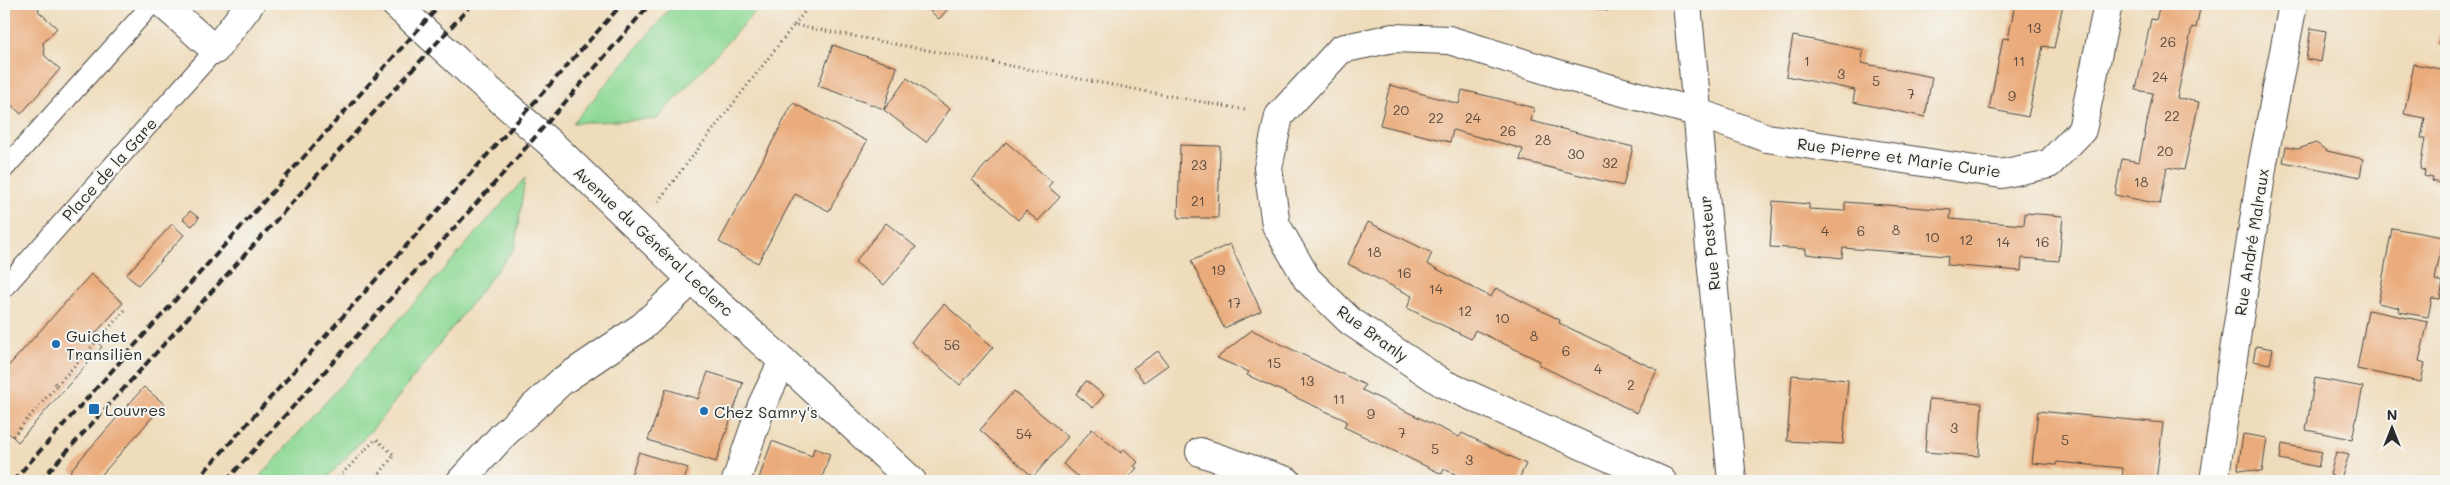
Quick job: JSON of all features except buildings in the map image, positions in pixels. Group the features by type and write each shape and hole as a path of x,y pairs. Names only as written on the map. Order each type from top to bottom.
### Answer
{"street":[{"path":"163,4 215,50 250,4"},
{"name":"Avenue du Général Leclerc","path":"395,4 558,150 692,280 783,361 912,481"},
{"name":"Rue Pasteur","path":"1686,4 1732,481"},
{"name":"Rue Pierre et Marie Curie","path":"1696,112 1767,138 2001,174 2049,164 2082,130 2108,4"},
{"name":"Rue André Malraux","path":"2214,481 2263,162 2293,4"},
{"path":"1279,116 1341,49 1393,38 1449,40 1565,76 1696,112"},
{"name":"Rue Branly","path":"1279,116 1268,168 1276,225 1307,279 1350,321 1444,384 1662,481"},
{"path":"461,481 504,434 562,381 643,326 692,280"},
{"path":"736,481 762,405 783,361"},
{"path":"1200,452 1287,481"}],"lane":[{"path":"4,169 104,55 152,4"},
{"name":"Place de la Gare","path":"4,288 215,50"}],"path":[{"path":"636,226 653,208 811,4"},
{"path":"794,25 1279,116"},
{"path":"13,436 125,310"},
{"path":"52,381 57,386"},
{"path":"335,481 376,439 394,455 374,481"}],"green space":[{"path":"674,4 762,4 657,119 573,123"},
{"path":"525,178 515,247 378,423 324,481 256,481"}],"railway":[{"path":"13,481 441,4"},
{"path":"40,481 472,4"},
{"path":"196,481 622,4"},
{"path":"226,481 510,166 650,4"}],"place":[{"name":"Guichet Transilien","path":"56,344"},
{"name":"Louvres","path":"94,409"},
{"name":"Chez Samry's","path":"704,411"}]}
